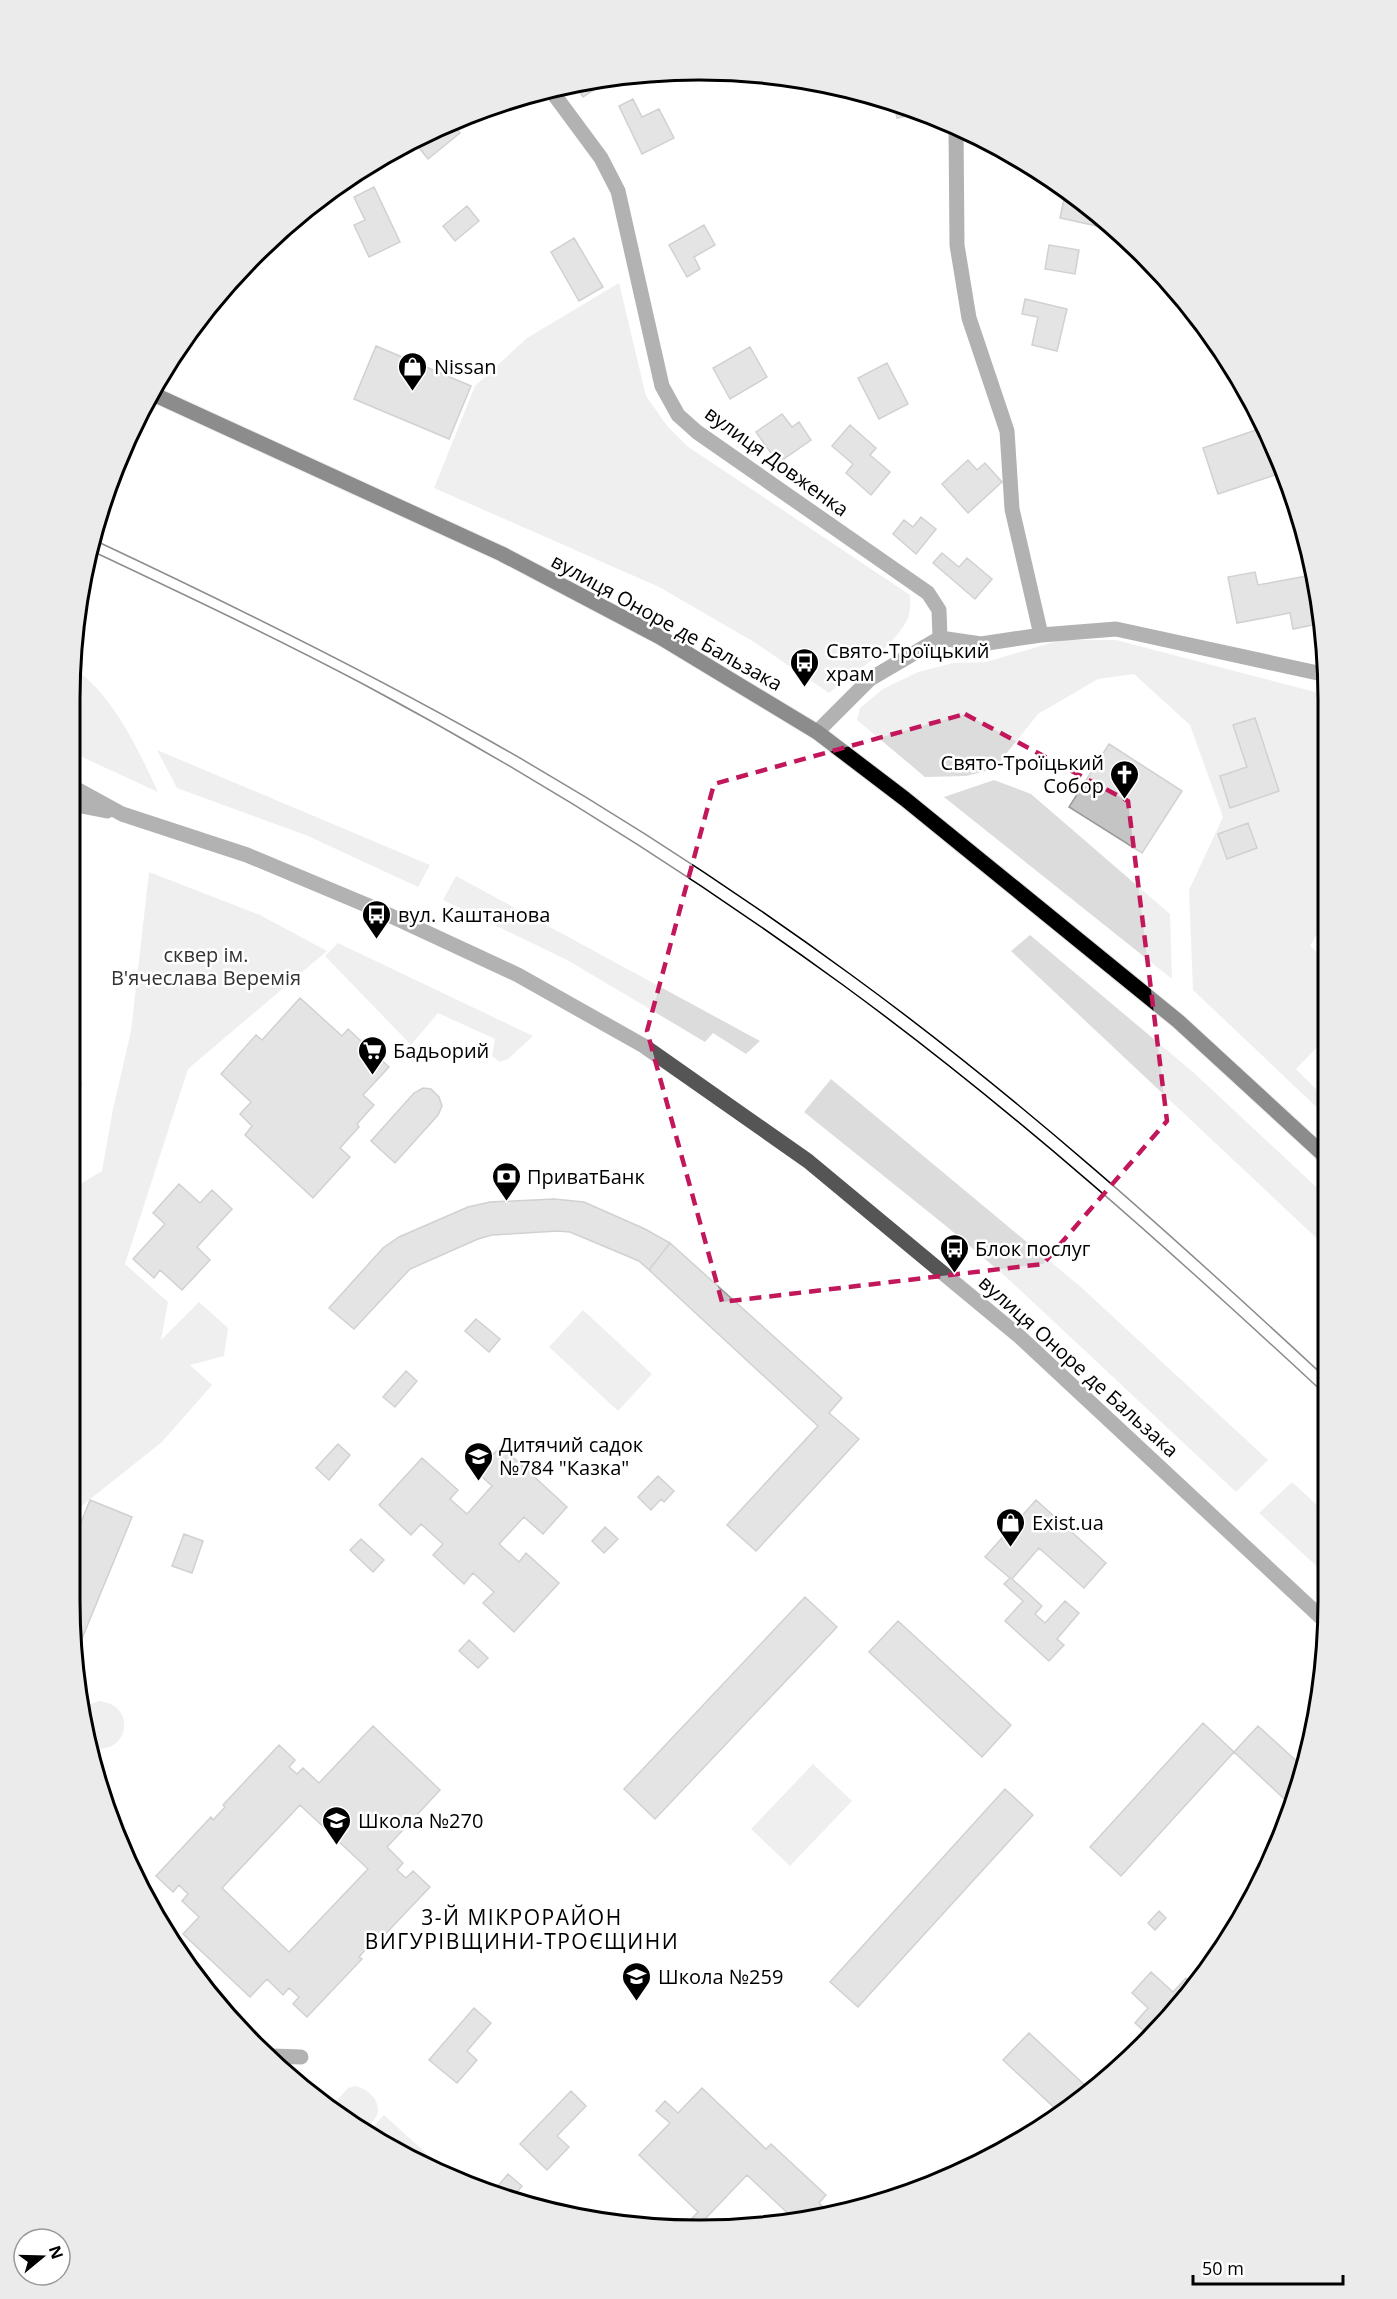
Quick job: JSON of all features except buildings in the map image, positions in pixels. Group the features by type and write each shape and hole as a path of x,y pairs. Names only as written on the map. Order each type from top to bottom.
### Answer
{"main road":[{"name":"вулиця Оноре де Бальзака","path":"158,396 501,554 660,637 817,732 905,799 1178,1021 1318,1150"}],"street":[{"name":"вулиця Довженка","path":"556,97 601,158 618,191 662,386 678,414 697,432 928,593 939,610 940,638"},
{"path":"957,137 957,245 969,318 1007,430 1012,509 1041,634"},
{"path":"817,732 870,679 940,638 981,644 1041,634 1116,629 1317,673"},
{"name":"вулиця Оноре де Бальзака","path":"80,791 122,814"},
{"name":"вулиця Оноре де Бальзака","path":"80,806 122,814 247,855 376,909 518,975 644,1046 808,1161 1020,1337 1317,1614"},
{"path":"280,2056 301,2056"}],"highlighted area":[{"path":"965,714 1128,801 1167,1121 1043,1264 722,1302 647,1031 714,784"}],"green space":[{"path":"619,283 646,396 668,427 687,446 910,595 909,616 891,642 829,693 754,642 659,587 434,488 475,386 527,338"},
{"path":"1061,640 1116,640 1318,693 1318,933 1310,946 1318,953 1318,1046 1296,1069 1318,1091 1318,1108 1193,990 1189,890 1223,817 1190,725 1134,674 1098,679 1038,714 994,769 966,776 925,777 857,720 860,708 883,689 918,672 953,663 986,662"},
{"path":"81,673 99,691 122,722 158,792 80,756"},
{"path":"157,750 430,865 418,887 308,836 177,788"},
{"path":"994,780 1031,794 1170,914 1172,979 944,797"},
{"name":"сквер ім. В'ячеслава Веремія","path":"149,872 260,915 327,951 188,1069 125,1264 168,1302 161,1340 199,1302 228,1328 224,1356 190,1365 212,1385 162,1442 80,1507 80,1184 102,1171 113,1109 131,1031"},
{"path":"456,876 760,1041 746,1054 713,1033 705,1042 569,961 443,900"},
{"path":"1030,935 1193,1072 1318,1189 1318,1240 1011,951"},
{"path":"338,943 533,1036 508,1059 500,1062 492,1056 495,1039 438,1013 411,1045 325,956"},
{"path":"831,1079 1082,1288 1268,1460 1236,1492 1005,1276 804,1112"},
{"path":"583,1310 652,1374 618,1411 549,1347"},
{"path":"1292,1482 1318,1506 1318,1568 1259,1513"},
{"path":"99,1701 113,1705 121,1713 124,1722 123,1732 119,1740 111,1746 98,1747 89,1705"},
{"path":"813,1764 852,1801 790,1866 751,1829"},
{"path":"355,2086 364,2089 375,2100 378,2110 376,2117 370,2124 336,2102 348,2088"},
{"path":"384,2115 433,2160 389,2137 373,2127"}],"tram line":[{"path":"100,543 294,637 490,741 628,823 763,912 913,1021 1035,1119 1212,1273 1318,1371"},
{"path":"97,553 296,649 425,718 548,789 728,904 907,1033 1030,1132 1151,1236 1318,1388"}],"place":[{"name":"Nissan","path":"413,392"},
{"name":"Свято-Троїцький храм","path":"805,688"},
{"name":"Свято-Троїцький Собор","path":"1125,800"},
{"name":"вул. Каштанова","path":"377,940"},
{"name":"Бадьорий","path":"372,1076"},
{"name":"ПриватБанк","path":"506,1202"},
{"name":"Блок послуг","path":"954,1274"},
{"name":"Дитячий садок №784 \"Казка\"","path":"478,1482"},
{"name":"Exist.ua","path":"1011,1548"},
{"name":"Школа №270","path":"337,1846"},
{"name":"Школа №259","path":"637,2002"}],"district":[{"name":"3-Й МІКРОРАЙОН ВИГУРІВЩИНИ-ТРОЄЩИНИ","path":"522,1929"}]}
